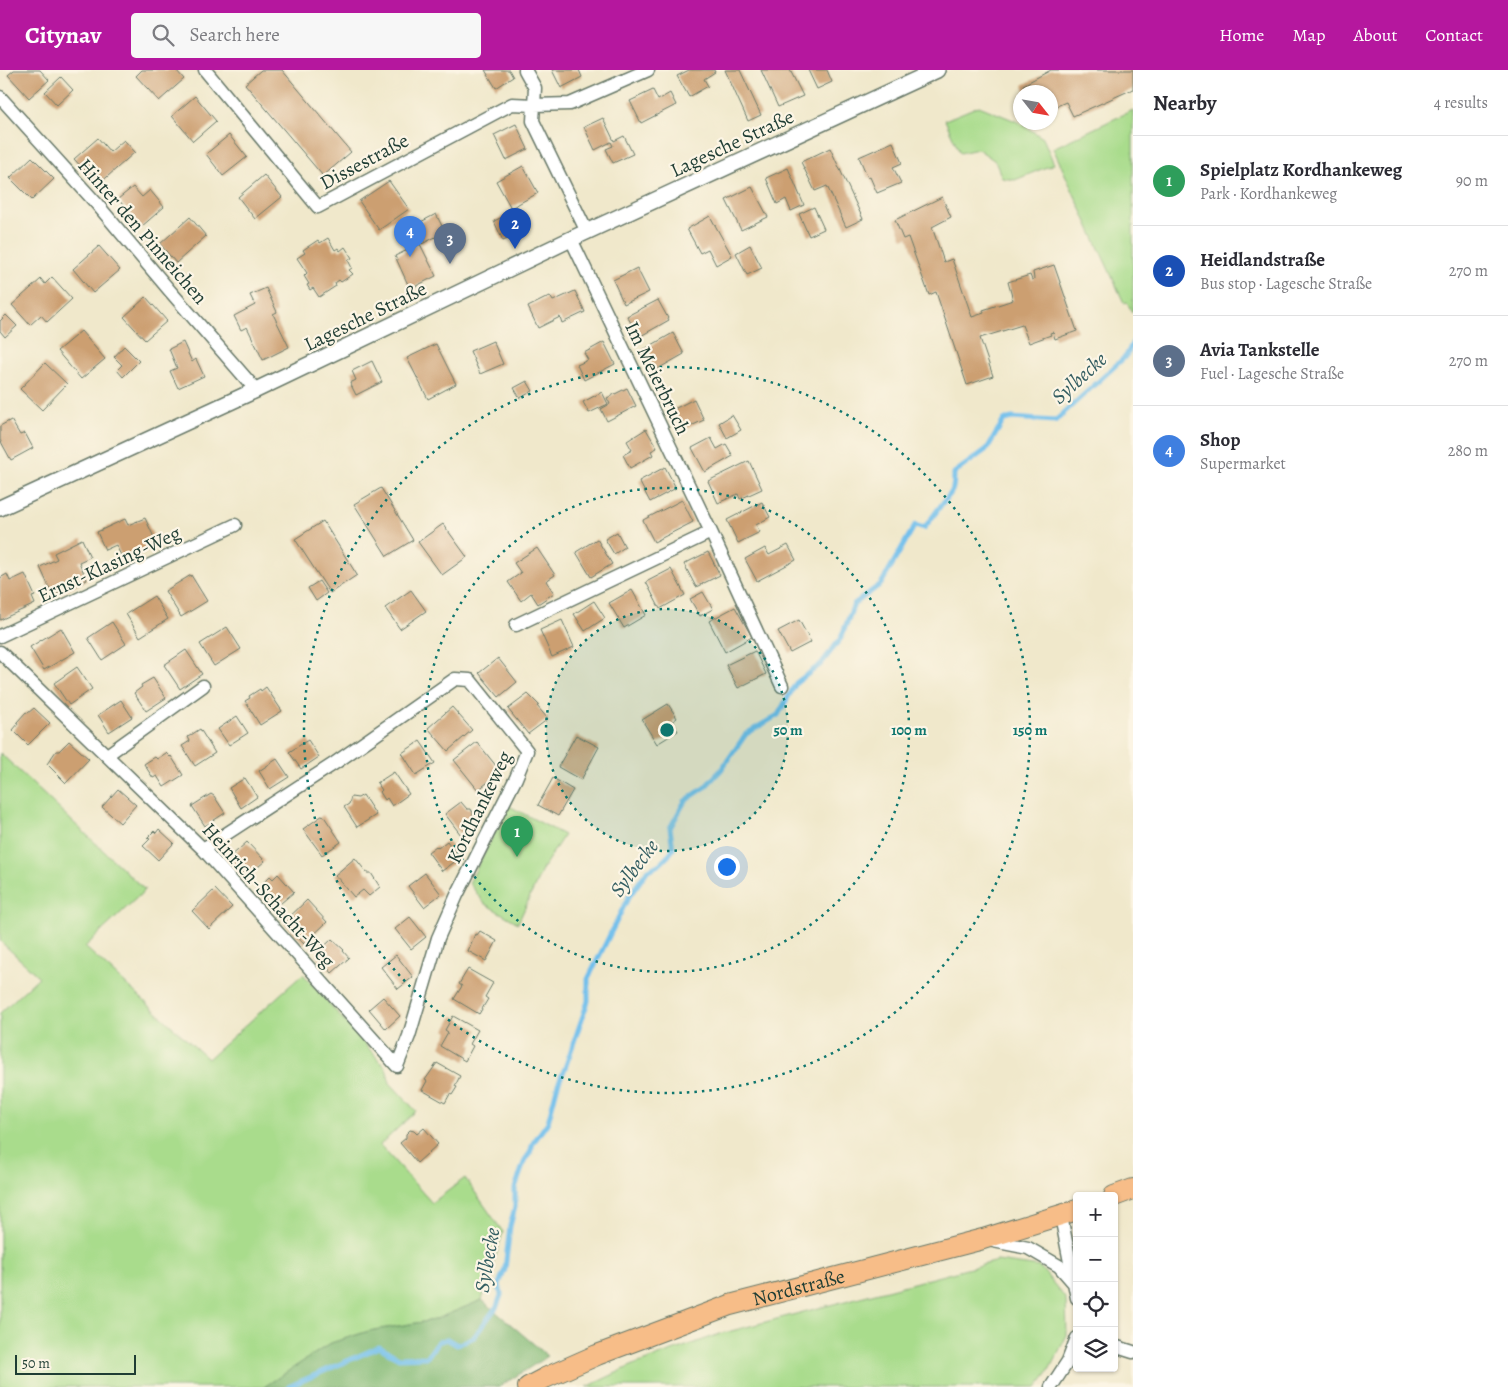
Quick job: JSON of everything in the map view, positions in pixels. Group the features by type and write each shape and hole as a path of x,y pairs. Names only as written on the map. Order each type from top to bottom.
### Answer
{"main road":[{"path":"1118,1195 1133,1189"},
{"name":"Nordstraße","path":"528,1387 597,1354 730,1305 983,1239 1069,1213"}],"street":[{"name":"Dissestraße","path":"205,70 318,207 512,104 534,105"},
{"path":"525,70 535,88 533,121 587,232"},
{"path":"534,105 570,104 648,70"},
{"name":"Lagesche Straße","path":"0,508 256,390 587,232 937,70"},
{"name":"Hinter den Pinneichen","path":"0,97 96,202 256,390"},
{"name":"Im Meierbruch","path":"571,240 711,532 782,686"},
{"name":"Ernst-Klasing-Weg","path":"0,636 234,525"},
{"path":"516,625 711,532"},
{"name":"Heinrich-Schacht-Weg","path":"0,652 203,849 397,1066"},
{"name":"Kordhankeweg","path":"203,849 335,763 455,679 470,680 527,751 516,778 457,895 438,938 409,1036 397,1066"},
{"path":"107,755 203,686"},
{"path":"1069,1213 1073,1282"},
{"path":"983,1239 1028,1248 1059,1266 1073,1282"},
{"path":"1118,1347 1133,1352"},
{"path":"1051,1387 1068,1361 1073,1348"}],"green space":[{"path":"979,106 1013,120 1013,130 1030,130 1043,138 1054,164 1015,180 1002,178 995,161 978,149 960,153 945,120"},
{"path":"1133,110 1132,312 1127,302 1124,303 1053,148"},
{"path":"0,753 145,890 85,947 208,1059 303,974 386,1068 390,1083 416,1111 380,1145 432,1203 465,1178 503,1232 482,1300 434,1320 369,1331 331,1343 264,1387 0,1387 0,1013 39,977 0,941"},
{"path":"509,806 564,835 543,868 518,923 485,904 469,883"},
{"path":"997,1261 1040,1267 1066,1299 1067,1335 1047,1374 1037,1387 587,1387 633,1365 720,1334"},
{"path":"482,1300 548,1356 499,1387 264,1387 331,1343 369,1331 434,1320"}],"building":[{"path":"14,70 40,70 49,80 29,98 8,75"},
{"path":"142,70 176,70 184,79 159,101 136,76"},
{"path":"261,70 282,70 351,152 323,176 245,84"},
{"path":"485,70 509,70 513,77 496,88"},
{"path":"552,70 579,70 582,77 561,88"},
{"path":"689,70 714,70 715,72 704,79 708,86 689,97 677,76"},
{"path":"725,70 740,70 761,115 748,121"},
{"path":"761,70 790,70 803,96 778,107"},
{"path":"808,70 827,70 832,82 817,89"},
{"path":"1051,70 1133,70 1133,89 1073,116 1066,102 1058,106 1058,85 1023,85"},
{"path":"61,77 73,90 57,105 45,92"},
{"path":"653,90 658,100 670,93 676,105 641,123 630,101"},
{"path":"195,96 216,121 193,141 172,116"},
{"path":"603,118 614,141 624,136 633,154 613,163 606,149 613,146 611,142 595,150 584,127"},
{"path":"516,124 528,149 506,160 494,135"},
{"path":"229,135 247,157 223,176 206,154"},
{"path":"98,138 110,152 124,140 135,152 98,185 74,159"},
{"path":"893,142 902,163 893,167 901,183 877,193 859,157"},
{"path":"830,148 863,219 846,227 827,186 815,191 801,162"},
{"path":"32,157 54,179 32,200 10,178"},
{"path":"523,166 538,193 511,208 496,181"},
{"path":"788,168 804,205 791,211 786,199 777,204 766,178"},
{"path":"264,175 282,197 255,219 238,197"},
{"path":"389,181 409,209 379,230 359,201"},
{"path":"133,187 142,197 150,190 164,207 141,227 118,199"},
{"path":"752,187 768,217 741,230 726,200"},
{"path":"942,197 951,217 932,227 944,262 952,259 972,317 984,313 983,310 1013,300 1008,282 1030,275 1032,280 1034,279 1033,272 1054,265 1077,331 1055,339 1053,332 1050,333 1051,335 1029,343 1022,325 980,338 993,376 967,385 936,292 929,295 908,237 903,239 895,220"},
{"path":"814,207 824,229 809,236 799,214"},
{"path":"511,213 520,233 503,241 494,221"},
{"path":"436,214 445,232 422,244 413,226"},
{"path":"710,216 732,256 716,265 708,249 700,253 687,229"},
{"path":"190,217 206,236 176,263 160,244"},
{"path":"328,238 335,250 338,248 340,251 345,247 352,258 348,260 352,268 349,270 353,274 341,282 339,280 335,283 336,286 319,297 313,288 310,290 307,285 309,284 304,276 307,273 297,258 305,253 303,250 318,240 320,243"},
{"path":"420,244 436,276 410,289 395,256"},
{"path":"750,245 762,268 747,275 736,253"},
{"path":"99,246 120,270 93,293 73,269"},
{"path":"637,268 649,292 624,304 613,280"},
{"path":"52,277 72,299 47,322 41,315 30,325 12,305 41,279 45,284"},
{"path":"266,288 277,312 273,314 289,347 263,360 247,327 241,330 234,316 255,305 250,295"},
{"path":"575,291 585,312 562,323 560,317 538,328 528,307 550,296 553,301"},
{"path":"146,297 167,321 145,340 124,317"},
{"path":"658,300 669,320 639,337 627,316"},
{"path":"6,315 17,326 5,337 0,331 0,321"},
{"path":"81,331 105,359 81,379 57,351"},
{"path":"673,333 684,354 654,371 643,350"},
{"path":"493,341 503,364 480,374 470,351"},
{"path":"183,342 192,362 196,359 204,376 178,388 170,371 177,368 169,349"},
{"path":"604,342 615,364 584,380 577,365 588,360 584,353"},
{"path":"436,344 456,384 428,399 407,358"},
{"path":"124,346 139,361 123,377 117,370 122,365 114,357"},
{"path":"372,361 382,382 356,395 350,383 356,380 352,371"},
{"path":"45,363 67,384 42,410 20,389"},
{"path":"527,381 533,391 520,398 514,388"},
{"path":"627,388 636,406 607,421 601,409 610,404 607,398"},
{"path":"602,392 608,404 589,413 583,402"},
{"path":"694,399 704,420 682,430 672,410"},
{"path":"732,415 741,430 727,438 719,423"},
{"path":"11,420 20,435 25,433 33,448 11,460 0,440 0,426"},
{"path":"646,429 657,448 651,451 653,455 630,468 623,455 632,450 627,441"},
{"path":"711,438 717,449 726,444 733,456 705,472 692,448"},
{"path":"749,461 762,489 740,499 738,494 718,503 708,481"},
{"path":"665,467 676,488 650,502 639,481"},
{"path":"381,488 413,540 387,556 354,504"},
{"path":"682,500 693,522 654,542 643,520"},
{"path":"762,502 770,517 756,525 760,532 738,543 727,520"},
{"path":"145,518 158,546 124,562 116,545 105,550 97,532 125,519 128,525"},
{"path":"323,521 357,575 330,593 295,539"},
{"path":"443,524 467,557 442,575 418,542"},
{"path":"617,532 625,547 614,554 605,539"},
{"path":"82,539 90,557 79,562 87,580 53,596 40,567 57,559 54,553"},
{"path":"597,539 612,564 591,577 576,552"},
{"path":"788,545 796,560 757,581 745,559 765,548 769,555"},
{"path":"537,548 555,575 546,581 554,593 538,604 531,593 521,601 508,582 521,573 514,563"},
{"path":"708,552 720,575 696,587 684,564"},
{"path":"671,569 685,595 660,609 646,582"},
{"path":"7,574 10,581 25,574 35,596 32,597 35,604 0,620 0,578"},
{"path":"191,575 207,601 181,617 165,591"},
{"path":"319,581 327,593 316,601 308,588"},
{"path":"411,590 426,611 400,629 385,608"},
{"path":"632,590 646,615 624,628 609,603"},
{"path":"703,592 713,609 700,616 690,599"},
{"path":"154,596 168,619 140,637 126,614"},
{"path":"594,601 605,618 585,631 574,614"},
{"path":"735,607 752,637 725,652 709,621"},
{"path":"562,620 574,647 552,657 540,630"},
{"path":"799,620 811,642 790,653 778,631"},
{"path":"112,622 126,644 102,660 88,638"},
{"path":"227,627 241,649 214,666 200,644"},
{"path":"61,628 75,652 44,670 30,647"},
{"path":"186,650 202,674 180,689 164,665"},
{"path":"755,651 766,674 738,688 726,665"},
{"path":"498,658 517,682 499,697 479,673"},
{"path":"77,667 92,689 69,705 54,683"},
{"path":"153,678 166,698 146,711 134,693 142,687 141,685"},
{"path":"266,687 282,711 260,725 245,701 250,698 249,696"},
{"path":"528,694 539,705 537,706 548,719 528,734 508,709"},
{"path":"121,700 132,717 109,732 98,715"},
{"path":"668,704 677,718 672,722 678,731 657,744 642,720"},
{"path":"452,707 472,730 448,751 428,728"},
{"path":"34,708 50,723 28,745 13,730 26,712 28,713"},
{"path":"237,716 248,733 229,745 218,729"},
{"path":"200,729 215,753 195,766 182,746 190,741 188,737"},
{"path":"576,735 599,747 581,780 558,767"},
{"path":"308,740 319,757 301,769 289,752"},
{"path":"69,741 89,759 66,783 47,764 56,751 59,751"},
{"path":"420,741 435,763 416,775 402,753"},
{"path":"477,742 501,772 478,790 454,760"},
{"path":"166,753 171,756 183,775 164,787 157,776 153,778 144,764"},
{"path":"277,759 289,777 270,789 259,771"},
{"path":"394,772 409,794 392,806 387,798 385,800 380,792 382,790 377,783"},
{"path":"245,778 257,797 241,808 229,788"},
{"path":"553,778 573,790 558,816 538,805"},
{"path":"118,789 136,805 120,823 102,807"},
{"path":"211,794 225,813 205,826 192,806"},
{"path":"363,795 376,815 357,827 344,807 349,804 351,797 358,798"},
{"path":"461,802 467,809 471,809 473,817 478,823 461,835 445,814"},
{"path":"323,815 341,842 322,855 303,829"},
{"path":"159,829 174,843 158,860 143,846 150,839 147,838"},
{"path":"447,841 460,858 442,871 428,852 436,846 438,848"},
{"path":"247,842 265,861 246,877 229,858"},
{"path":"355,858 367,873 371,873 380,887 369,896 363,890 354,897 335,875"},
{"path":"425,873 441,894 424,907 408,886"},
{"path":"278,874 294,892 274,909 258,891 266,884 264,882 270,876 273,879"},
{"path":"215,889 232,907 209,929 192,911"},
{"path":"307,900 327,922 304,944 284,922"},
{"path":"410,917 426,937 411,949 395,929"},
{"path":"480,931 497,941 486,961 468,951 475,934 477,935"},
{"path":"332,939 344,950 349,958 332,973 316,954"},
{"path":"396,955 413,977 398,989 381,967"},
{"path":"468,969 493,983 485,997 488,999 479,1014 454,999 462,986 459,984"},
{"path":"383,997 400,1016 386,1029 369,1009"},
{"path":"453,1016 478,1030 470,1044 473,1046 465,1061 440,1046 448,1032 445,1030"},
{"path":"437,1063 460,1076 455,1086 457,1087 445,1103 422,1090 427,1081 425,1080"},
{"path":"424,1128 438,1144 417,1163 400,1143 406,1138 406,1134 410,1130 417,1134"}],"waterway":[{"name":"Sylbecke","path":"288,1387 379,1347 399,1358 427,1357 438,1342 447,1339 457,1345 474,1337 497,1306 501,1295 499,1284 505,1269 510,1226 515,1207 515,1188 533,1143 548,1122 558,1084 588,1001 588,979 628,898 647,871 660,864 673,849 670,828 685,801 704,788 721,770 746,734 778,715 796,683 821,664 841,638 854,604 881,584 915,525 924,528 951,494 954,473 987,449 1004,420 1012,418 1055,421 1126,356 1133,342"}],"place":[{"name":"Heidlandstraße","path":"515,249"},
{"name":"Shop","path":"410,257"},
{"name":"Avia Tankstelle","path":"450,264"},
{"name":"Spielplatz Kordhankeweg","path":"517,857"}]}
